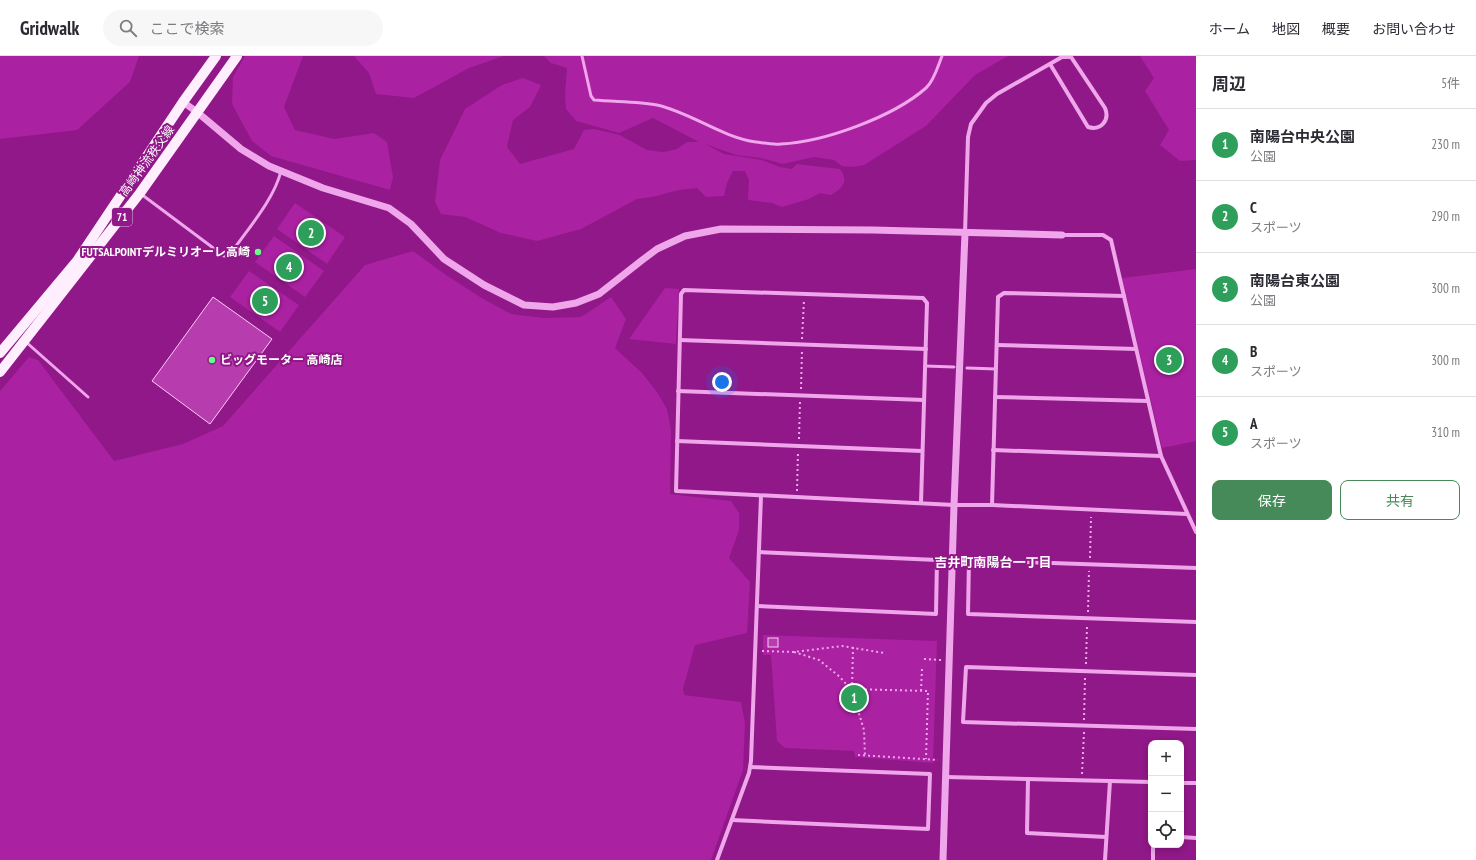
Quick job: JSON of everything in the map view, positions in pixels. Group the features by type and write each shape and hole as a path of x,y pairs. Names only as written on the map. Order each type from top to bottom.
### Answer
{"main road":[{"name":"高崎神流秩父線","path":"0,353 76,261 183,102 216,56"},
{"name":"高崎神流秩父線","path":"0,372 140,193 236,56"}],"street":[{"path":"943,860 954,505 968,137 971,124 986,103 997,94 1062,57 1071,57 1074,60 1105,108 1107,119 1103,125 1093,129 1088,127 1050,64"},
{"path":"183,102 198,112 241,149 269,166 323,188 389,208 411,224 444,259 484,285 524,305 553,307 576,303 600,294 657,249 685,236 721,229 873,230 1103,235 1111,240 1161,456 1196,532"},
{"path":"921,503 927,303 923,298 684,290 681,294 676,491 954,505 992,505 1187,514"},
{"path":"992,505 998,297 1004,293 1124,296"},
{"path":"680,340 926,349"},
{"path":"997,345 1136,349"},
{"path":"678,391 924,400"},
{"path":"995,397 1148,401"},
{"path":"677,441 922,451"},
{"path":"993,450 1161,456"},
{"path":"717,860 750,767 761,496"},
{"path":"757,606 936,614 937,560 759,552"},
{"path":"1196,568 970,560 968,614 1196,622"},
{"path":"1196,675 966,667 963,722 1196,730"},
{"path":"732,820 928,828 930,774 750,767"},
{"path":"946,777 1148,782"},
{"path":"1028,779 1027,833 1106,837"},
{"path":"1105,860 1110,781"},
{"path":"1184,783 1196,783"},
{"path":"1184,837 1196,838"},
{"path":"1153,848 1153,860"}],"lane":[{"path":"582,56 591,96 594,100 657,105 691,117 731,135 755,142 779,145 839,133 902,105 926,88 931,82 942,56"},
{"path":"140,193 224,256 229,256 270,197 278,182 281,171"},
{"path":"25,341 88,397"},
{"path":"925,366 954,367"},
{"path":"967,368 996,369"}],"path":[{"path":"1082,780 1092,509"},
{"path":"755,651 794,652 842,646 884,653"},
{"path":"854,647 851,689 864,730 865,756"},
{"path":"794,652 819,660 840,676 851,689 928,691 926,759"},
{"path":"924,659 941,660"},
{"path":"921,691 922,668"},
{"path":"858,755 938,760"}],"shaded area":[{"path":"0,56 139,56 130,82 77,130 0,139"},
{"path":"245,56 303,56 284,107 295,130 334,139 374,133 387,142 393,177 390,190 271,156 252,141 232,104 233,77"},
{"path":"354,56 504,56 469,68 414,98 376,94 369,73"},
{"path":"544,56 1008,56 975,75 926,126 864,165 854,167 842,166 834,160 814,157 783,164 761,158 736,155 705,144 724,154 762,160 780,167 792,169 797,164 840,169 844,177 843,184 839,190 831,195 820,193 809,199 782,207 772,203 748,200 749,180 745,171 733,171 727,183 724,196 706,197 697,188 679,190 637,199 581,229 537,241 501,233 465,217 441,214 435,202 440,160 465,109 502,85 523,78 541,85 530,107 513,120 507,147 520,164 574,149 584,130 594,129 620,135 647,150 663,152 677,149 687,142 699,142 653,118 619,133 576,121 566,109 565,94 567,68 551,63"},
{"path":"1140,56 1196,56 1196,160 1180,161 1160,145 1169,130 1145,91 1154,78"},
{"path":"295,203 345,237 327,264 277,229"},
{"path":"274,236 324,271 305,297 255,262"},
{"path":"413,251 480,297 511,314 544,318 581,317 611,297 626,319 615,348 642,373 657,392 667,409 671,430 670,494 731,501 739,513 739,530 729,558 750,582 747,633 695,645 683,689 684,695 741,702 745,723 743,770 711,860 0,860 0,391 29,357 38,360 114,461 183,444 223,426 365,265"},
{"path":"1196,269 1196,441 1162,448 1122,278"},
{"path":"249,271 299,305 280,332 230,297"},
{"path":"665,288 679,289 676,344 629,339"},
{"path":"763,635 937,641 933,763 855,757 854,751 785,748 777,741 771,655 763,655"}],"building":[{"name":"ビッグモーター 高崎店","path":"213,297 272,339 210,424 152,381"},
{"path":"768,638 778,638 778,647 768,647"}],"place":[{"name":"C","path":"311,233"},
{"name":"FUTSALPOINTデルミリオーレ高崎","path":"258,252"},
{"name":"B","path":"289,267"},
{"name":"A","path":"265,301"},
{"name":"ビッグモーター 高崎店","path":"212,360"},
{"name":"南陽台東公園","path":"1169,360"},
{"name":"南陽台中央公園","path":"854,698"}],"district":[{"name":"吉井町南陽台一丁目","path":"993,562"}]}
